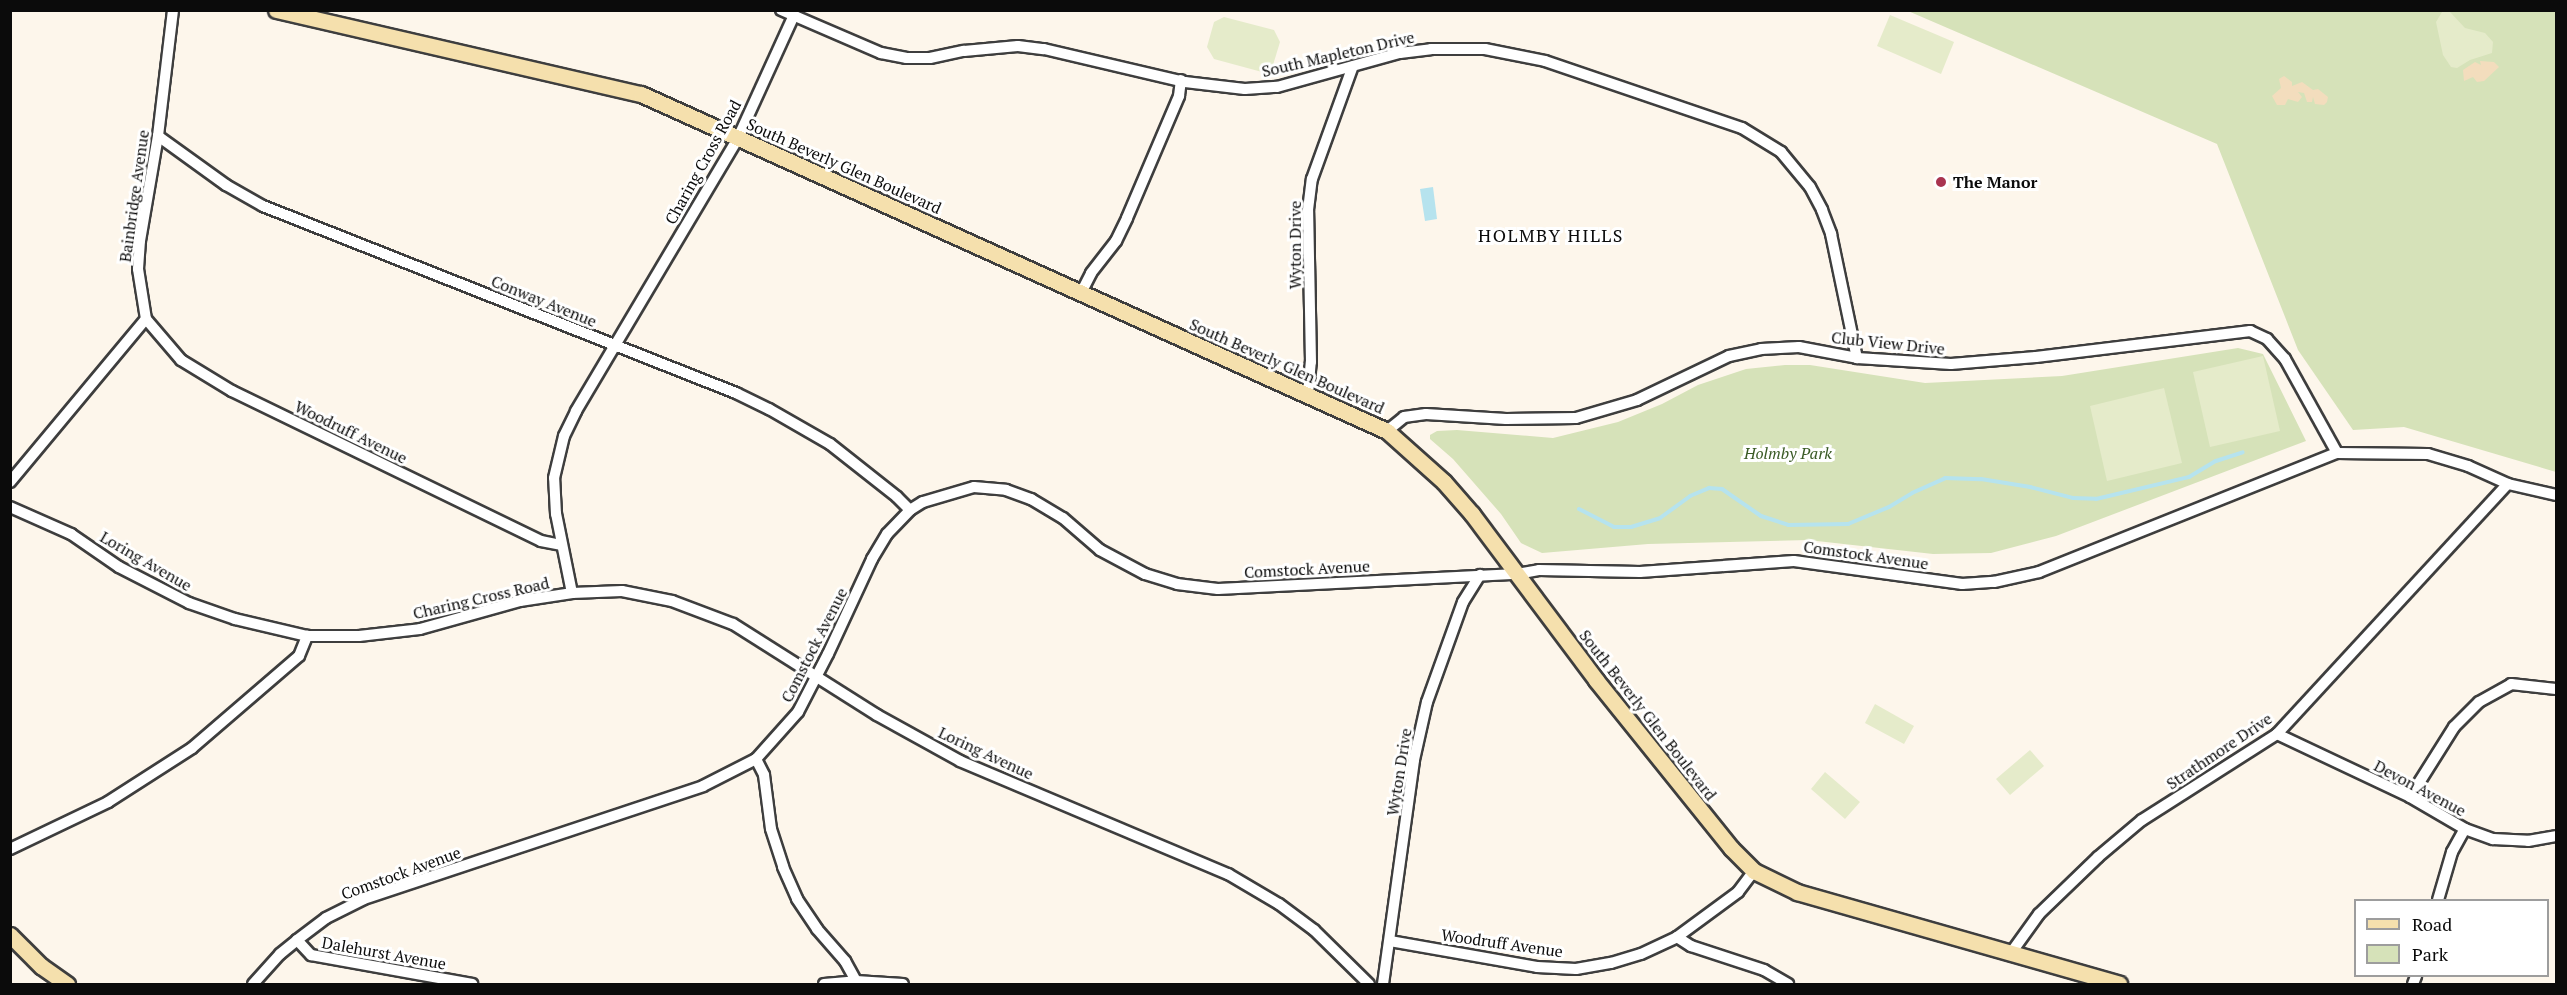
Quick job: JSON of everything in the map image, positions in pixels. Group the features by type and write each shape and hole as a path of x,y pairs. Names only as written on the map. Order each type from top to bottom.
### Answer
{"main road":[{"name":"South Beverly Glen Boulevard","path":"276,10 641,94 1387,431 1444,482 1517,574 1596,680 1731,848 1754,871 1797,892 2119,984"},
{"path":"10,936 41,966 67,984"}],"street":[{"name":"Bainbridge Avenue","path":"146,319 138,269 140,241 158,136 173,10"},
{"name":"South Mapleton Drive","path":"781,10 881,53 906,58 930,58 991,47 1018,46 1044,49 1181,80 1235,88 1277,87 1400,53 1448,48 1517,53 1742,128 1762,138 1781,152 1796,167 1822,210 1831,234 1857,358"},
{"name":"Charing Cross Road","path":"307,636 359,636 420,629 520,601 572,593 561,545 555,502 554,478 557,459 576,411 738,138 794,15"},
{"name":"Wyton Drive","path":"1308,394 1311,362 1308,210 1312,179 1319,152 1353,66"},
{"path":"1081,293 1091,273 1116,241 1127,218 1179,96 1181,80"},
{"name":"Conway Avenue","path":"158,136 226,186 263,206 736,393 799,425 830,444 897,496 910,510"},
{"path":"10,482 146,319"},
{"name":"Woodruff Avenue","path":"146,319 181,360 232,391 541,542 561,545"},
{"name":"Club View Drive","path":"1387,431 1404,417 1426,414 1506,419 1576,418 1637,400 1729,356 1761,349 1800,347 1857,358 1951,364 2036,357 2250,331 2267,339 2285,359 2337,453"},
{"name":"Comstock Avenue","path":"253,984 280,954 297,940 326,918 364,899 703,786 756,759 798,712 817,677 872,559 887,534 910,510 944,494 974,487 1006,490 1031,499 1063,518 1100,550 1122,563 1177,584 1218,589 1517,574 1539,570 1640,572 1794,561 1962,584 1994,582 2039,572 2337,453 2428,454 2468,466 2508,484 2556,495"},
{"name":"Strathmore Drive","path":"2011,952 2039,914 2098,857 2142,820 2277,734 2508,484"},
{"name":"Loring Avenue","path":"10,507 71,534 119,567 189,603 235,619 307,636"},
{"name":"Wyton Drive","path":"1383,984 1414,760 1427,702 1463,602 1480,575"},
{"name":"Loring Avenue","path":"572,593 622,591 672,601 733,624 877,715 960,760 1228,874 1279,904 1314,930 1369,984"},
{"path":"10,849 108,802 192,748 299,656 307,636"},
{"path":"2410,797 2454,727 2479,702 2511,684 2556,689"},
{"name":"Devon Avenue","path":"2277,734 2410,797 2465,830 2493,839 2528,841 2556,836"},
{"path":"756,759 764,776 771,829 783,867 797,899 817,929 845,961 856,981"},
{"path":"2438,899 2452,852 2465,830"},
{"name":"Woodruff Avenue","path":"1390,941 1537,967 1576,969 1631,957 1677,937 1738,892 1754,871"},
{"path":"1677,937 1691,946 1764,970 1788,984"},
{"name":"Dalehurst Avenue","path":"297,940 311,955 472,984"},
{"path":"824,984 856,981 903,984"}],"green space":[{"path":"1908,11 2556,11 2556,472 2404,427 2353,430 2298,350 2217,144"},
{"path":"2442,12 2450,12 2465,28 2485,33 2493,42 2492,53 2470,60 2457,68 2451,67 2443,55 2436,22"},
{"path":"1890,15 1954,42 1941,74 1877,46"},
{"path":"1224,17 1274,30 1280,42 1273,65 1262,72 1214,59 1207,47 1214,22"},
{"name":"Holmby Park","path":"2238,348 2263,354 2306,441 2056,536 1991,553 1933,554 1808,540 1648,544 1542,553 1521,543 1501,514 1453,459 1430,439 1430,435 1437,431 1457,430 1553,438 1618,422 1662,404 1698,385 1746,369 1810,365 1925,383 2062,376"},
{"path":"2263,356 2280,431 2210,447 2193,372"},
{"path":"2164,388 2182,463 2107,481 2090,406"},
{"path":"1875,704 1914,726 1904,744 1865,723"},
{"path":"2030,750 2044,766 2010,795 1996,779"},
{"path":"1825,772 1860,802 1845,819 1811,789"}],"sand":[{"path":"2480,61 2494,62 2499,67 2484,81 2477,82 2473,77 2464,81 2463,70 2475,62 2481,65"},
{"path":"2284,76 2292,82 2292,86 2302,82 2313,90 2318,89 2328,97 2327,102 2324,105 2315,104 2313,97 2312,102 2307,102 2304,93 2298,92 2302,97 2298,102 2288,99 2285,105 2277,105 2272,96 2281,88 2279,79"}],"water":[{"path":"1433,187 1437,219 1425,221 1420,189"}],"waterway":[{"path":"1579,509 1614,527 1631,527 1660,518 1690,496 1709,488 1722,489 1761,516 1788,525 1848,524 1889,507 1912,493 1945,478 1981,479 2030,487 2073,498 2096,499 2189,477 2216,461 2243,452"}],"place":[{"name":"The Manor","path":"1941,182"}],"district":[{"name":"HOLMBY HILLS","path":"1551,235"}]}
